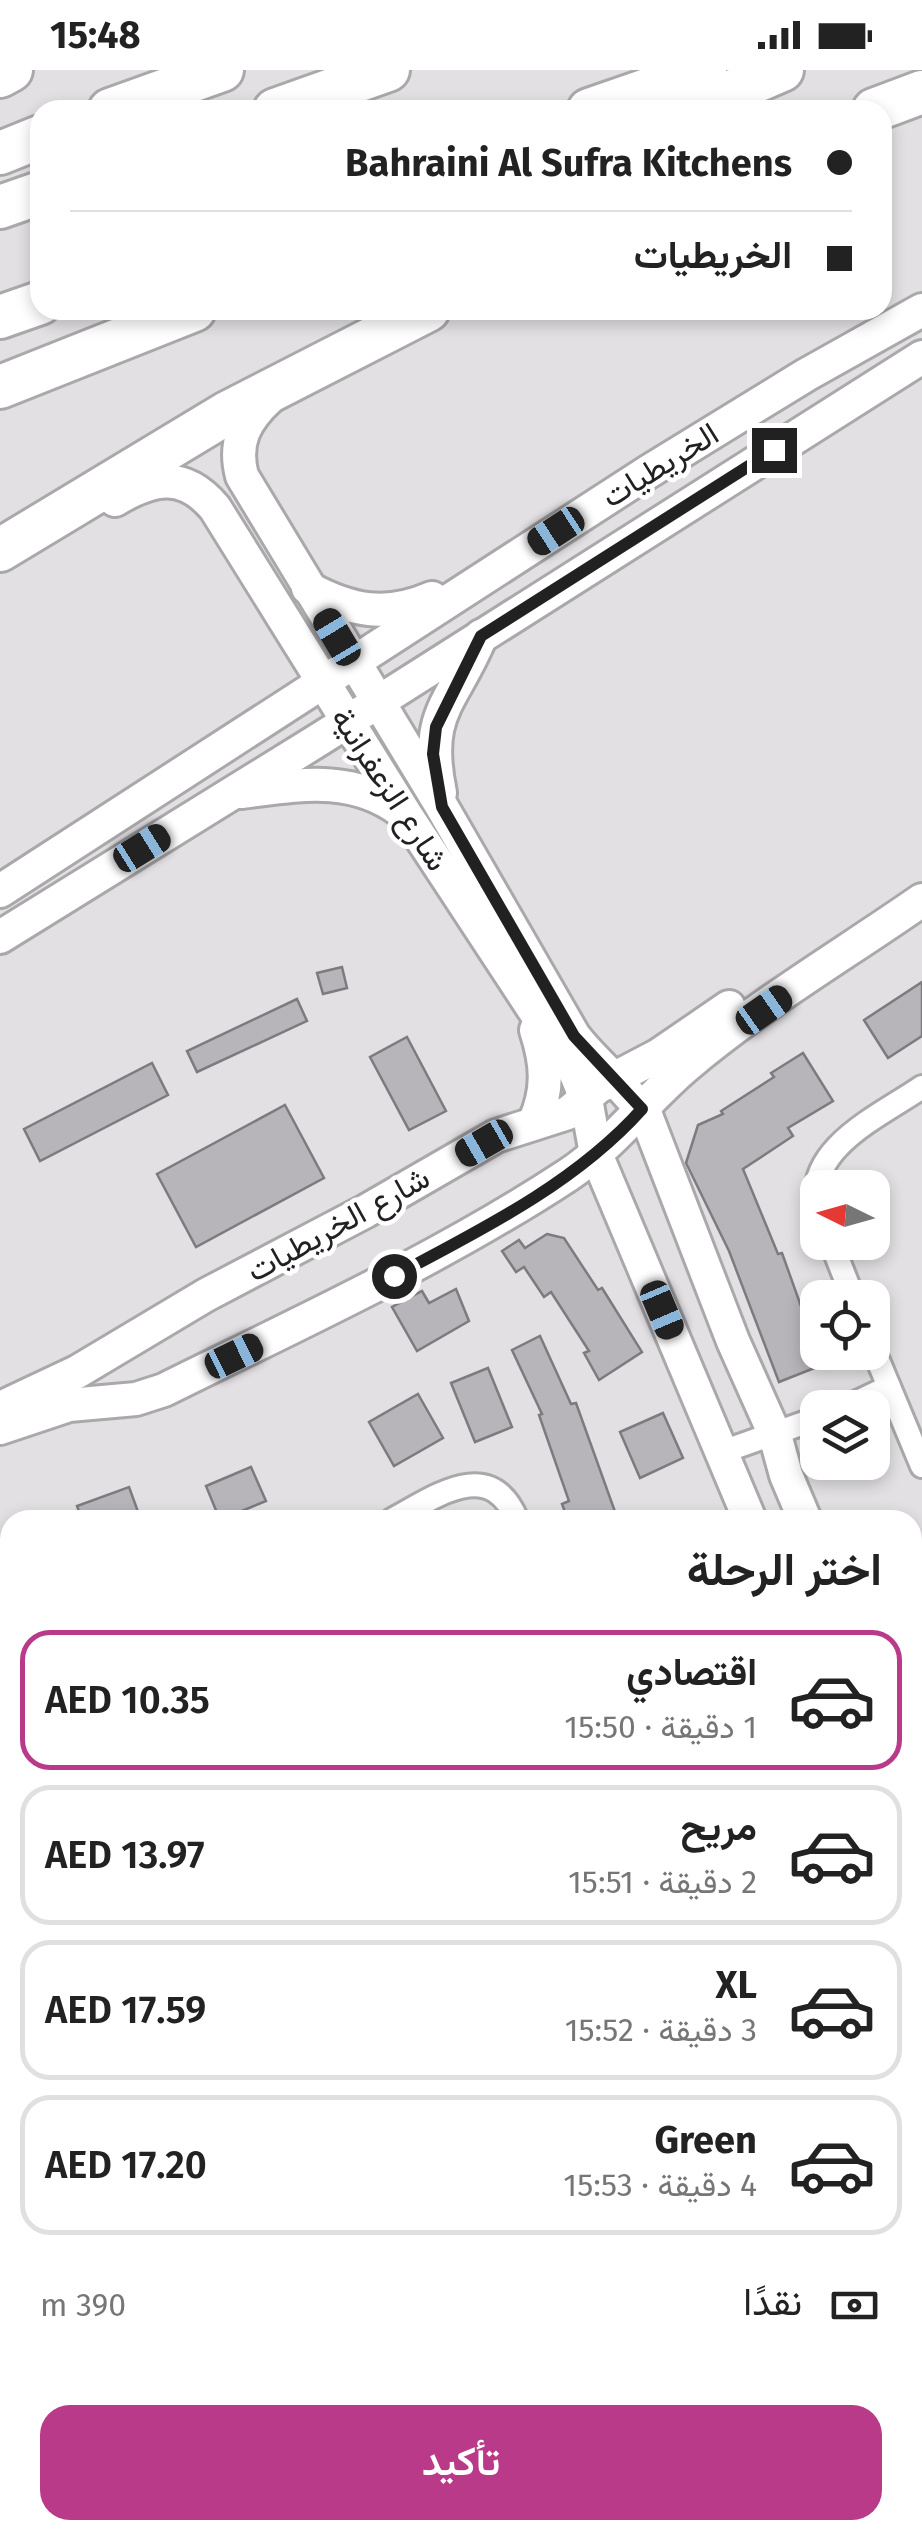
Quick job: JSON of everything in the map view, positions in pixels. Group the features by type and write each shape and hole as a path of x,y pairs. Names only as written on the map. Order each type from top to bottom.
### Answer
{"highway":[{"path":"0,76 11,70"},
{"path":"138,100 222,70"},
{"path":"304,100 388,70"},
{"path":"618,100 704,70"},
{"path":"712,100 782,70"},
{"path":"892,103 922,92"},
{"path":"0,153 30,142"},
{"path":"0,206 30,196"},
{"path":"0,317 30,306"},
{"path":"0,388 169,320"},
{"path":"0,550 171,445 409,320"}],"street":[{"name":"الخريطيات","path":"0,890 664,462 922,310"},
{"name":"الخريطيات","path":"0,936 347,722 922,357"},
{"name":"شارع الزعفرانية","path":"284,384 249,418 240,440 239,465 247,488 442,807 574,1036 642,1109 653,1129 733,1341 775,1435 801,1510"},
{"name":"شارع الزعفرانية","path":"0,572 134,488 156,481 178,482 199,492 216,508 406,815 576,1074 586,1100 596,1154 746,1510"},
{"path":"307,587 350,607 391,611 419,604 496,570"},
{"path":"442,807 433,754 436,727 481,636"},
{"path":"232,793 312,783 344,785 383,799 406,815"},
{"name":"شارع الخريطيات","path":"0,1428 50,1410 206,1295 496,1136 558,1117 613,1078 659,1055 922,874"},
{"name":"شارع الخريطيات","path":"0,1408 82,1387 136,1399 164,1390 424,1260 596,1154 708,1049 922,900"},
{"path":"532,1006 546,1076 545,1093 534,1123"},
{"path":"822,1170 830,1153 922,1087"},
{"path":"882,1370 922,1466"},
{"path":"883,1390 889,1387"},
{"path":"722,1452 800,1425"},
{"path":"413,1510 468,1484 498,1492 514,1510"}],"building":[{"path":"342,967 347,988 323,994 317,973"},
{"path":"922,982 922,1036 888,1058 864,1020"},
{"path":"297,999 307,1021 197,1072 187,1051"},
{"path":"407,1037 446,1111 409,1130 370,1057"},
{"path":"803,1053 833,1101 788,1128 793,1136 743,1169 778,1254 782,1253 800,1303 800,1370 809,1370 779,1382 729,1251 686,1163 698,1125 723,1114 721,1111 774,1077 771,1073"},
{"path":"152,1063 168,1095 40,1161 24,1129"},
{"path":"285,1105 324,1178 196,1247 157,1174"},
{"path":"547,1234 564,1238 598,1290 602,1288 642,1352 599,1380 584,1353 589,1351 551,1292 544,1297 524,1267 516,1272 502,1251 519,1240 525,1248"},
{"path":"456,1289 469,1321 417,1351 392,1307 422,1291 429,1303"},
{"path":"540,1336 571,1404 576,1403 614,1510 564,1510 562,1504 569,1501 539,1415 542,1414 512,1350"},
{"path":"488,1368 512,1427 475,1442 451,1383"},
{"path":"418,1394 443,1438 394,1466 369,1422"},
{"path":"663,1413 683,1458 640,1478 620,1432"},
{"path":"251,1467 266,1501 244,1510 216,1510 206,1486"},
{"path":"129,1487 137,1510 78,1510 77,1506"}],"route":[{"path":"394,1276 570,1174 642,1109 574,1036 442,807 433,754 440,713 481,636 774,450"}]}
